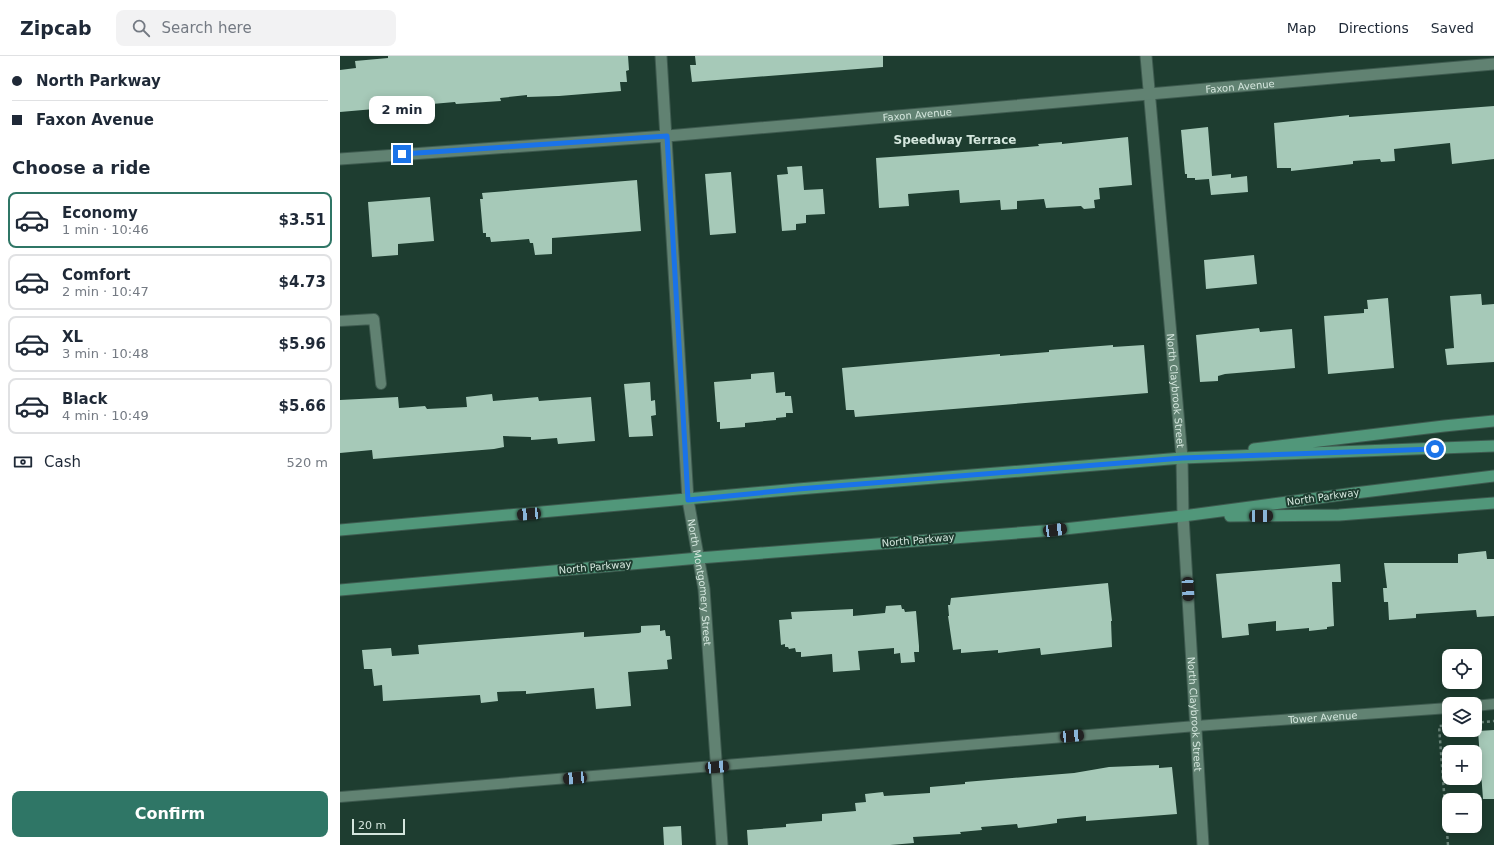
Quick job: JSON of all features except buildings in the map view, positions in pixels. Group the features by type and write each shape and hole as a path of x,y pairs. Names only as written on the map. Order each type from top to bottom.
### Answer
{"main road":[{"path":"340,530 798,489 1182,458 1494,421"},
{"path":"1182,458 1494,446"},
{"name":"North Parkway","path":"340,590 699,558 1055,530 1184,516 1494,476"},
{"path":"1184,516 1339,515 1494,503"}],"street":[{"name":"North Montgomery Street","path":"661,56 688,500 704,589 722,845"},
{"name":"North Claybrook Street","path":"1146,56 1182,458 1203,845"},
{"name":"Faxon Avenue","path":"340,159 667,136 1494,64"}],"lane":[{"path":"340,322 374,319 381,384"},
{"path":"1482,705 1494,704"},
{"name":"Tower Avenue","path":"340,797 717,767 1196,726 1442,708"}],"path":[{"path":"1482,722 1494,721"},
{"path":"1442,726 1439,726 1448,845"}],"district":[{"name":"Speedway Terrace","path":"955,140"}],"route":[{"path":"402,154 667,136 688,500 798,489 1182,458 1435,449"}]}
